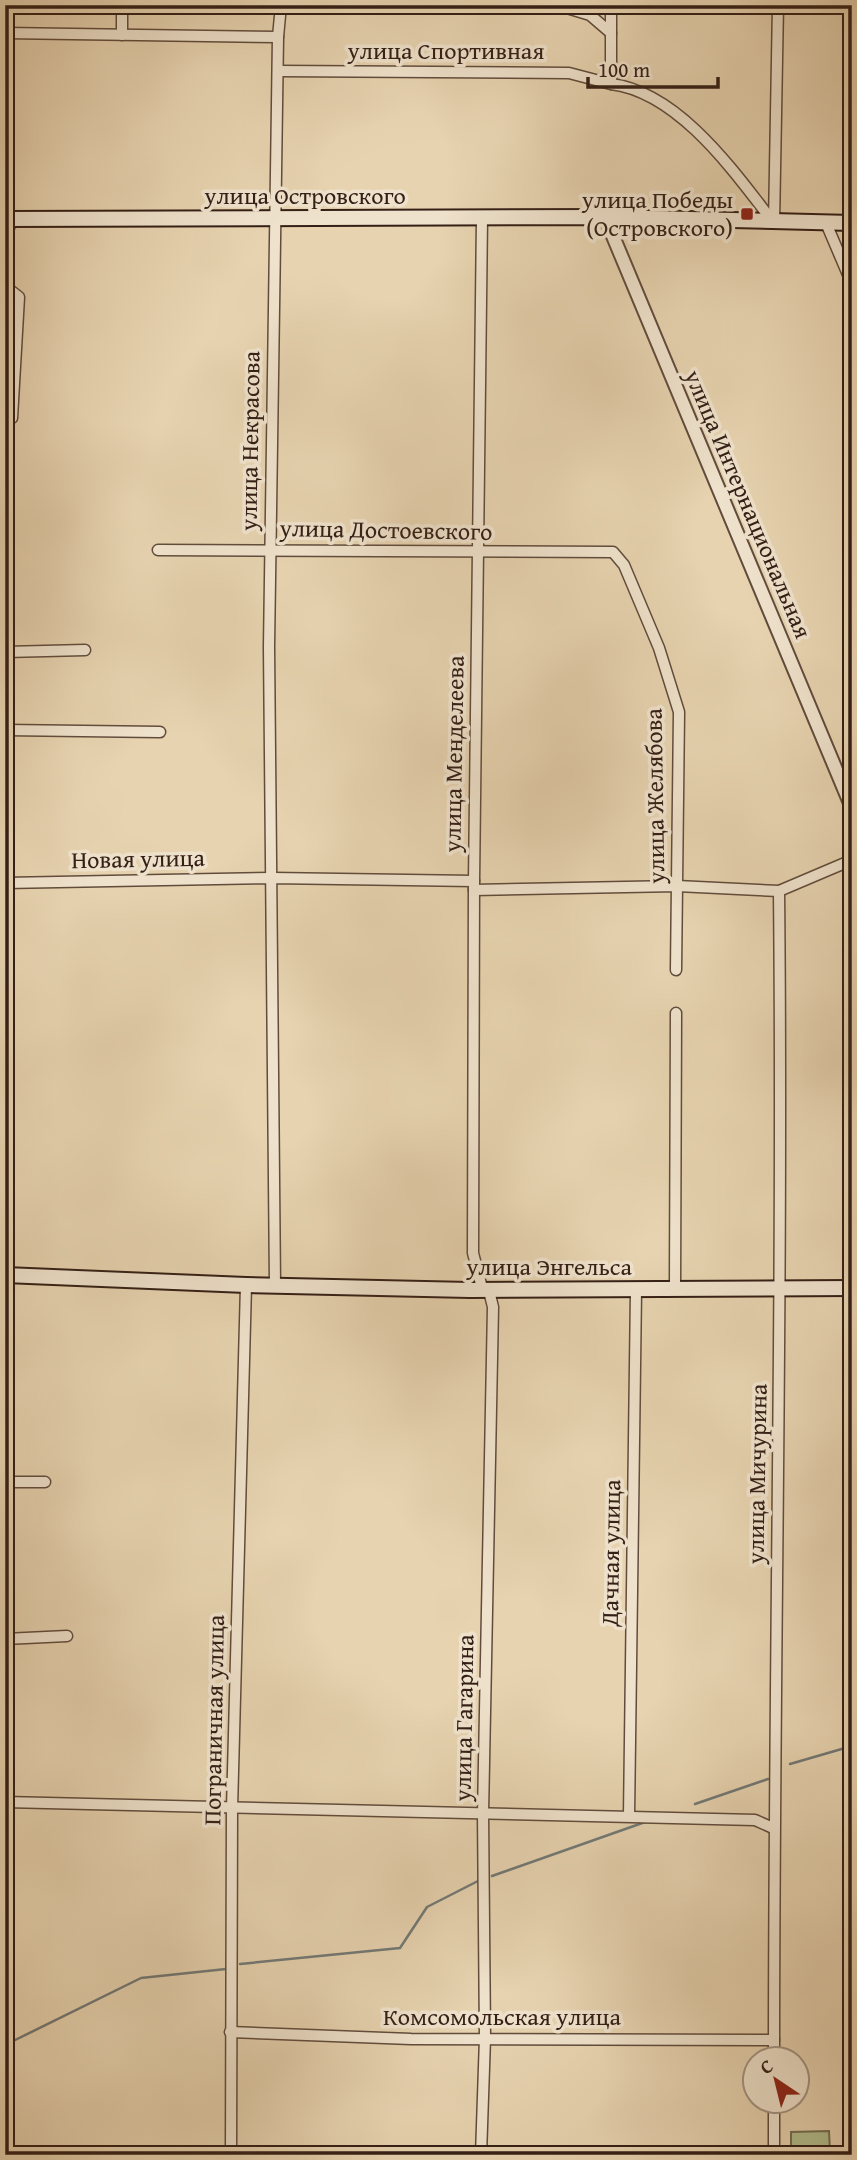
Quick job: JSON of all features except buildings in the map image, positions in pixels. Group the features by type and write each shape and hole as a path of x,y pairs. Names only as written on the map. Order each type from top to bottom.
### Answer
{"main road":[{"name":"улица Островского","path":"9,219 605,217 852,223"},
{"name":"улица Энгельса","path":"5,1275 246,1286 780,1291 852,1288"}],"street":[{"path":"121,5 122,36"},
{"path":"281,6 302,5"},
{"name":"улица Спортивная","path":"385,5 557,5 590,15 611,33"},
{"path":"611,5 611,84"},
{"path":"774,223 778,5"},
{"name":"улица Некрасова","path":"275,1286 269,549 278,37 281,6"},
{"path":"5,33 278,37"},
{"name":"улица Спортивная","path":"279,71 569,73 611,84 659,104 706,139 774,223"},
{"name":"улица Интернациональная","path":"605,217 852,808"},
{"name":"улица Менделеева","path":"482,218 474,885 473,1253 482,1288"},
{"path":"5,236 9,219"},
{"path":"825,223 852,284"},
{"path":"5,286 19,298 12,418"},
{"name":"улица Достоевского","path":"158,551 269,549 478,554 613,552"},
{"name":"улица Желябова","path":"613,552 624,565 659,648 679,712 676,970"},
{"path":"5,652 85,650"},
{"path":"5,730 160,732"},
{"path":"779,891 852,860"},
{"name":"Новая улица","path":"5,883 272,878 474,885 677,886 779,891"},
{"name":"улица Мичурина","path":"774,2044 773,1828 780,1291 779,891"},
{"path":"675,1289 676,1013"},
{"name":"Пограничная улица","path":"231,2155 232,1809 246,1286"},
{"name":"улица Гагарина","path":"481,2155 485,2038 483,1813 493,1307 489,1291 482,1288"},
{"name":"Дачная улица","path":"629,1816 636,1290"},
{"path":"5,1482 45,1482"},
{"path":"5,1639 67,1636"},
{"path":"5,1802 755,1820 773,1828"},
{"name":"Комсомольская улица","path":"230,2032 411,2039 774,2040"},
{"path":"774,2114 774,2155"}],"green space":[{"path":"829,2131 830,2152 791,2153 791,2132"}],"waterway":[{"path":"790,1764 852,1746"},
{"path":"695,1804 768,1779"},
{"path":"492,1876 648,1821"},
{"path":"240,1964 400,1948 427,1907 478,1881"},
{"path":"5,2045 141,1978 226,1969"}],"place":[{"name":"улица Победы (Островского)","path":"747,214"}]}
